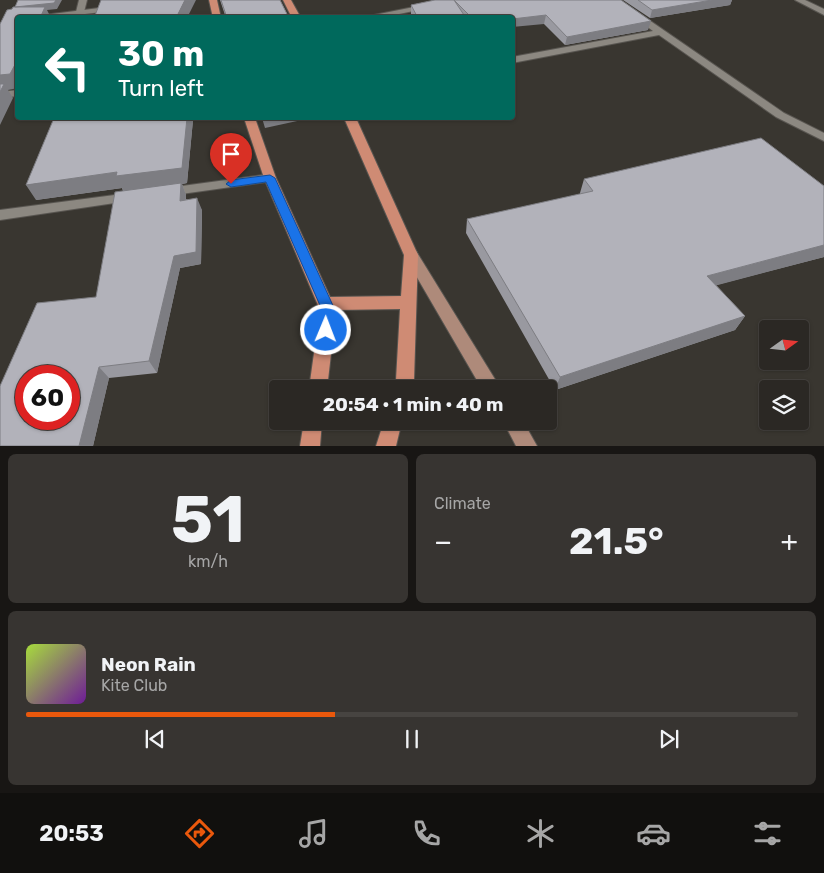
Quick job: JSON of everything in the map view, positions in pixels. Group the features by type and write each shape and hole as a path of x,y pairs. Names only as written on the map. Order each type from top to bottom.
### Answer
{"main road":[{"path":"213,0 216,15"},
{"path":"287,0 295,15"},
{"path":"250,120 270,178 328,310 319,380"},
{"path":"351,120 411,255 487,380"},
{"path":"405,380 411,255"},
{"path":"326,304 409,302"},
{"path":"310,446 312,430"},
{"path":"386,446 390,430"},
{"path":"517,430 526,446"}],"street":[{"path":"80,12 83,0 89,0"},
{"path":"380,15 462,0"},
{"path":"615,0 780,115 824,138"},
{"path":"799,0 824,12"},
{"path":"808,0 824,4"},
{"path":"52,15 126,6"},
{"path":"515,59 662,32"},
{"path":"0,95 15,94"},
{"path":"0,215 270,178"}],"building":[{"path":"18,0 56,0 54,3 15,7"},
{"path":"101,0 185,0 178,15 95,15"},
{"path":"221,0 280,0 288,15 226,15"},
{"path":"435,0 454,0 464,15 416,15 411,5"},
{"path":"454,0 621,0 651,21 567,37 546,15 515,19 515,15 469,15"},
{"path":"638,0 712,0 652,10"},
{"path":"13,7 45,7 41,15 15,15 15,65 10,74 0,75 0,24 7,10"},
{"path":"0,84 4,84 0,92"},
{"path":"53,120 187,120 182,168 116,176 117,172 26,185"},
{"path":"761,138 824,186 824,245 707,276 745,316 560,377 467,219 593,191 584,179"},
{"path":"181,183 180,201 197,198 196,252 174,256 149,361 99,367 79,446 0,446 0,386 37,303 96,297 115,192"}],"route":[{"path":"231,184 270,178 328,310 326,330"}]}
